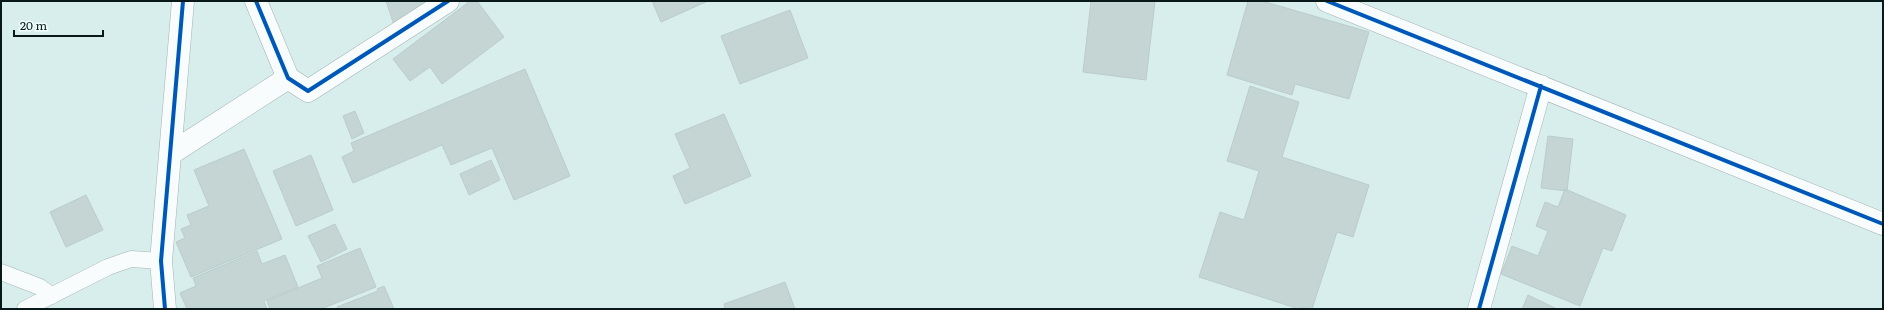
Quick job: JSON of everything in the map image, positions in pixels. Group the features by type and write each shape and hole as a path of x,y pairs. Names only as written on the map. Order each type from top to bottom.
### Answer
{"street":[{"path":"165,309 162,261 183,1"},
{"path":"256,1 288,78 308,91 448,1"},
{"path":"1330,2 1883,224"},
{"path":"170,154 288,78"},
{"path":"1479,309 1541,86"}],"lane":[{"path":"25,309 108,267 131,259 162,261"},
{"path":"1,272 40,288 52,296"}],"building":[{"path":"386,1 424,1 426,4 394,25"},
{"path":"470,1 477,1 504,37 442,84 430,67 410,81 393,59"},
{"path":"652,1 708,1 661,22"},
{"path":"1091,1 1155,1 1146,80 1083,72"},
{"path":"1248,1 1262,1 1369,32 1349,99 1295,84 1292,95 1227,75"},
{"path":"790,10 808,58 740,84 721,36"},
{"path":"525,69 570,176 514,200 492,148 451,165 442,145 353,183 342,157 354,151 351,143"},
{"path":"1250,86 1299,102 1282,157 1369,185 1353,237 1337,232 1312,309 1300,307 1299,309 1199,277 1220,212 1244,220 1259,171 1227,161"},
{"path":"355,111 364,133 352,139 343,116"},
{"path":"724,114 751,176 685,204 673,176 690,168 675,134"},
{"path":"1548,136 1573,139 1567,191 1541,188"},
{"path":"244,149 282,239 191,277 176,242 185,238 181,229 191,225 187,215 209,206 194,170"},
{"path":"311,155 333,210 296,226 273,171"},
{"path":"491,160 500,180 469,195 460,174"},
{"path":"1565,189 1626,215 1612,251 1603,248 1580,306 1501,274 1512,246 1538,256 1548,231 1536,226 1545,202 1558,207"},
{"path":"86,195 103,230 66,247 50,212"},
{"path":"335,224 347,249 321,262 308,236"},
{"path":"360,248 376,287 321,309 270,309 267,301 322,278 317,266"},
{"path":"257,251 262,264 285,255 298,287 264,301 267,309 187,309 180,293 196,286 193,278"},
{"path":"785,282 795,309 725,309 724,304"},
{"path":"384,286 394,309 338,309 337,307 378,291 377,289"},
{"path":"1528,295 1557,309 1522,309"}],"cycle path":[{"path":"165,309 161,261 183,1"},
{"path":"256,1 288,78 308,91 448,1"},
{"path":"1327,1 1883,224"},
{"path":"1479,309 1541,86"}]}
